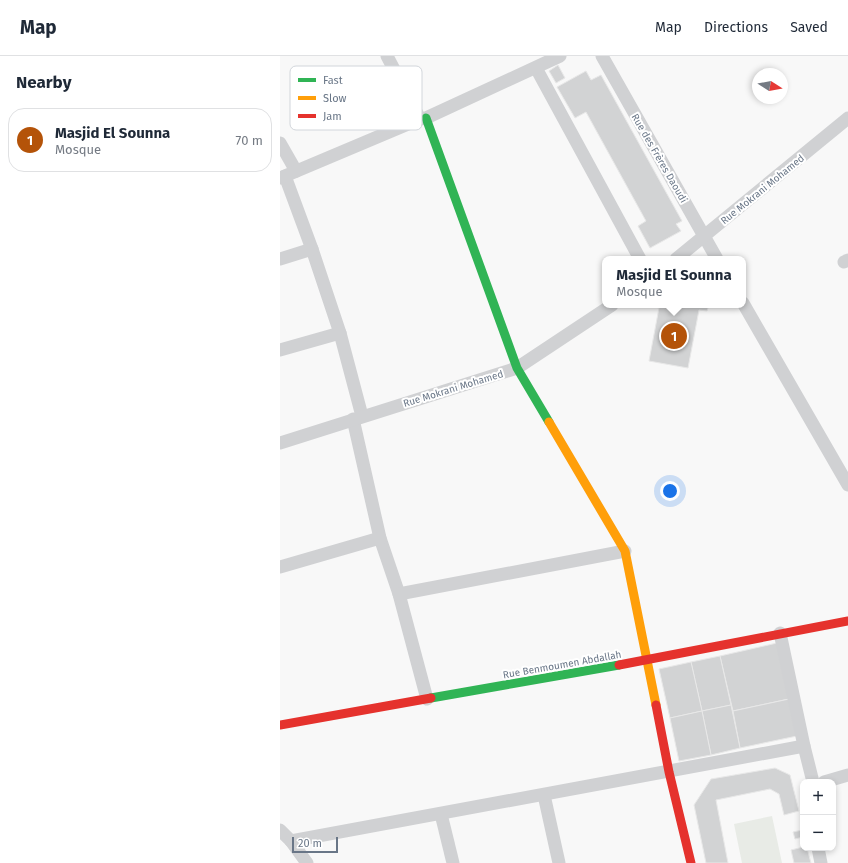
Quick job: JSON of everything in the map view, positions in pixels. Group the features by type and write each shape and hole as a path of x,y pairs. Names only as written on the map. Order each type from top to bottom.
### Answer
{"street":[{"path":"387,56 393,66"},
{"path":"560,56 423,119 517,368 625,551 669,772 691,863"},
{"name":"Rue des Frères Daoudi","path":"602,56 715,256"},
{"path":"536,68 638,256"},
{"name":"Rue Mokrani Mohamed","path":"680,256 848,118"},
{"path":"287,175 396,130"},
{"path":"280,143 287,175 340,333 358,418 380,538 400,594 426,699"},
{"path":"280,258 312,249"},
{"name":"Rue Mokrani Mohamed","path":"280,443 517,368 607,308"},
{"path":"745,308 848,485"},
{"path":"280,350 340,333"},
{"path":"280,567 380,538"},
{"path":"400,594 625,551"},
{"name":"Rue Benmoumen Abdallah","path":"280,725 646,660 848,621"},
{"path":"780,633 812,779"},
{"path":"291,841 804,746"},
{"path":"833,779 848,774"},
{"path":"544,795 559,863"},
{"path":"441,814 453,863"},
{"path":"280,830 291,841 307,863"},
{"path":"819,851 822,863"}],"shaded area":[{"path":"772,816 782,863 742,863 734,824"}],"building":[{"path":"558,65 565,78 556,83 549,71"},
{"path":"586,71 591,80 601,75 682,221 676,224 681,231 650,248 638,226 646,221 586,112 575,118 557,87"},
{"path":"659,308 708,308 707,311 699,310 688,368 649,361"},
{"path":"777,643 789,699 733,711 720,656"},
{"path":"720,656 731,705 702,711 691,662"},
{"path":"691,662 702,711 670,718 659,669"},
{"path":"789,699 797,736 740,748 733,711"},
{"path":"731,705 740,748 711,755 702,711"},
{"path":"702,711 711,755 679,761 670,718"},
{"path":"775,768 790,775 799,811 784,815 779,794 770,789 716,800 728,863 706,863 694,805 711,779"},
{"path":"800,830 800,838 795,839 793,832"},
{"path":"800,848 800,851 808,851 811,863 794,863 791,850"}],"traffic: fast":[{"path":"426,118 517,368 549,422"},
{"path":"431,698 619,665"}],"traffic: slow":[{"path":"549,422 625,551 656,705"}],"traffic: jam":[{"path":"619,665 848,621"},
{"path":"280,725 431,698"},
{"path":"656,705 669,772 691,863"}],"place":[{"name":"Masjid El Sounna","path":"674,336"}]}
